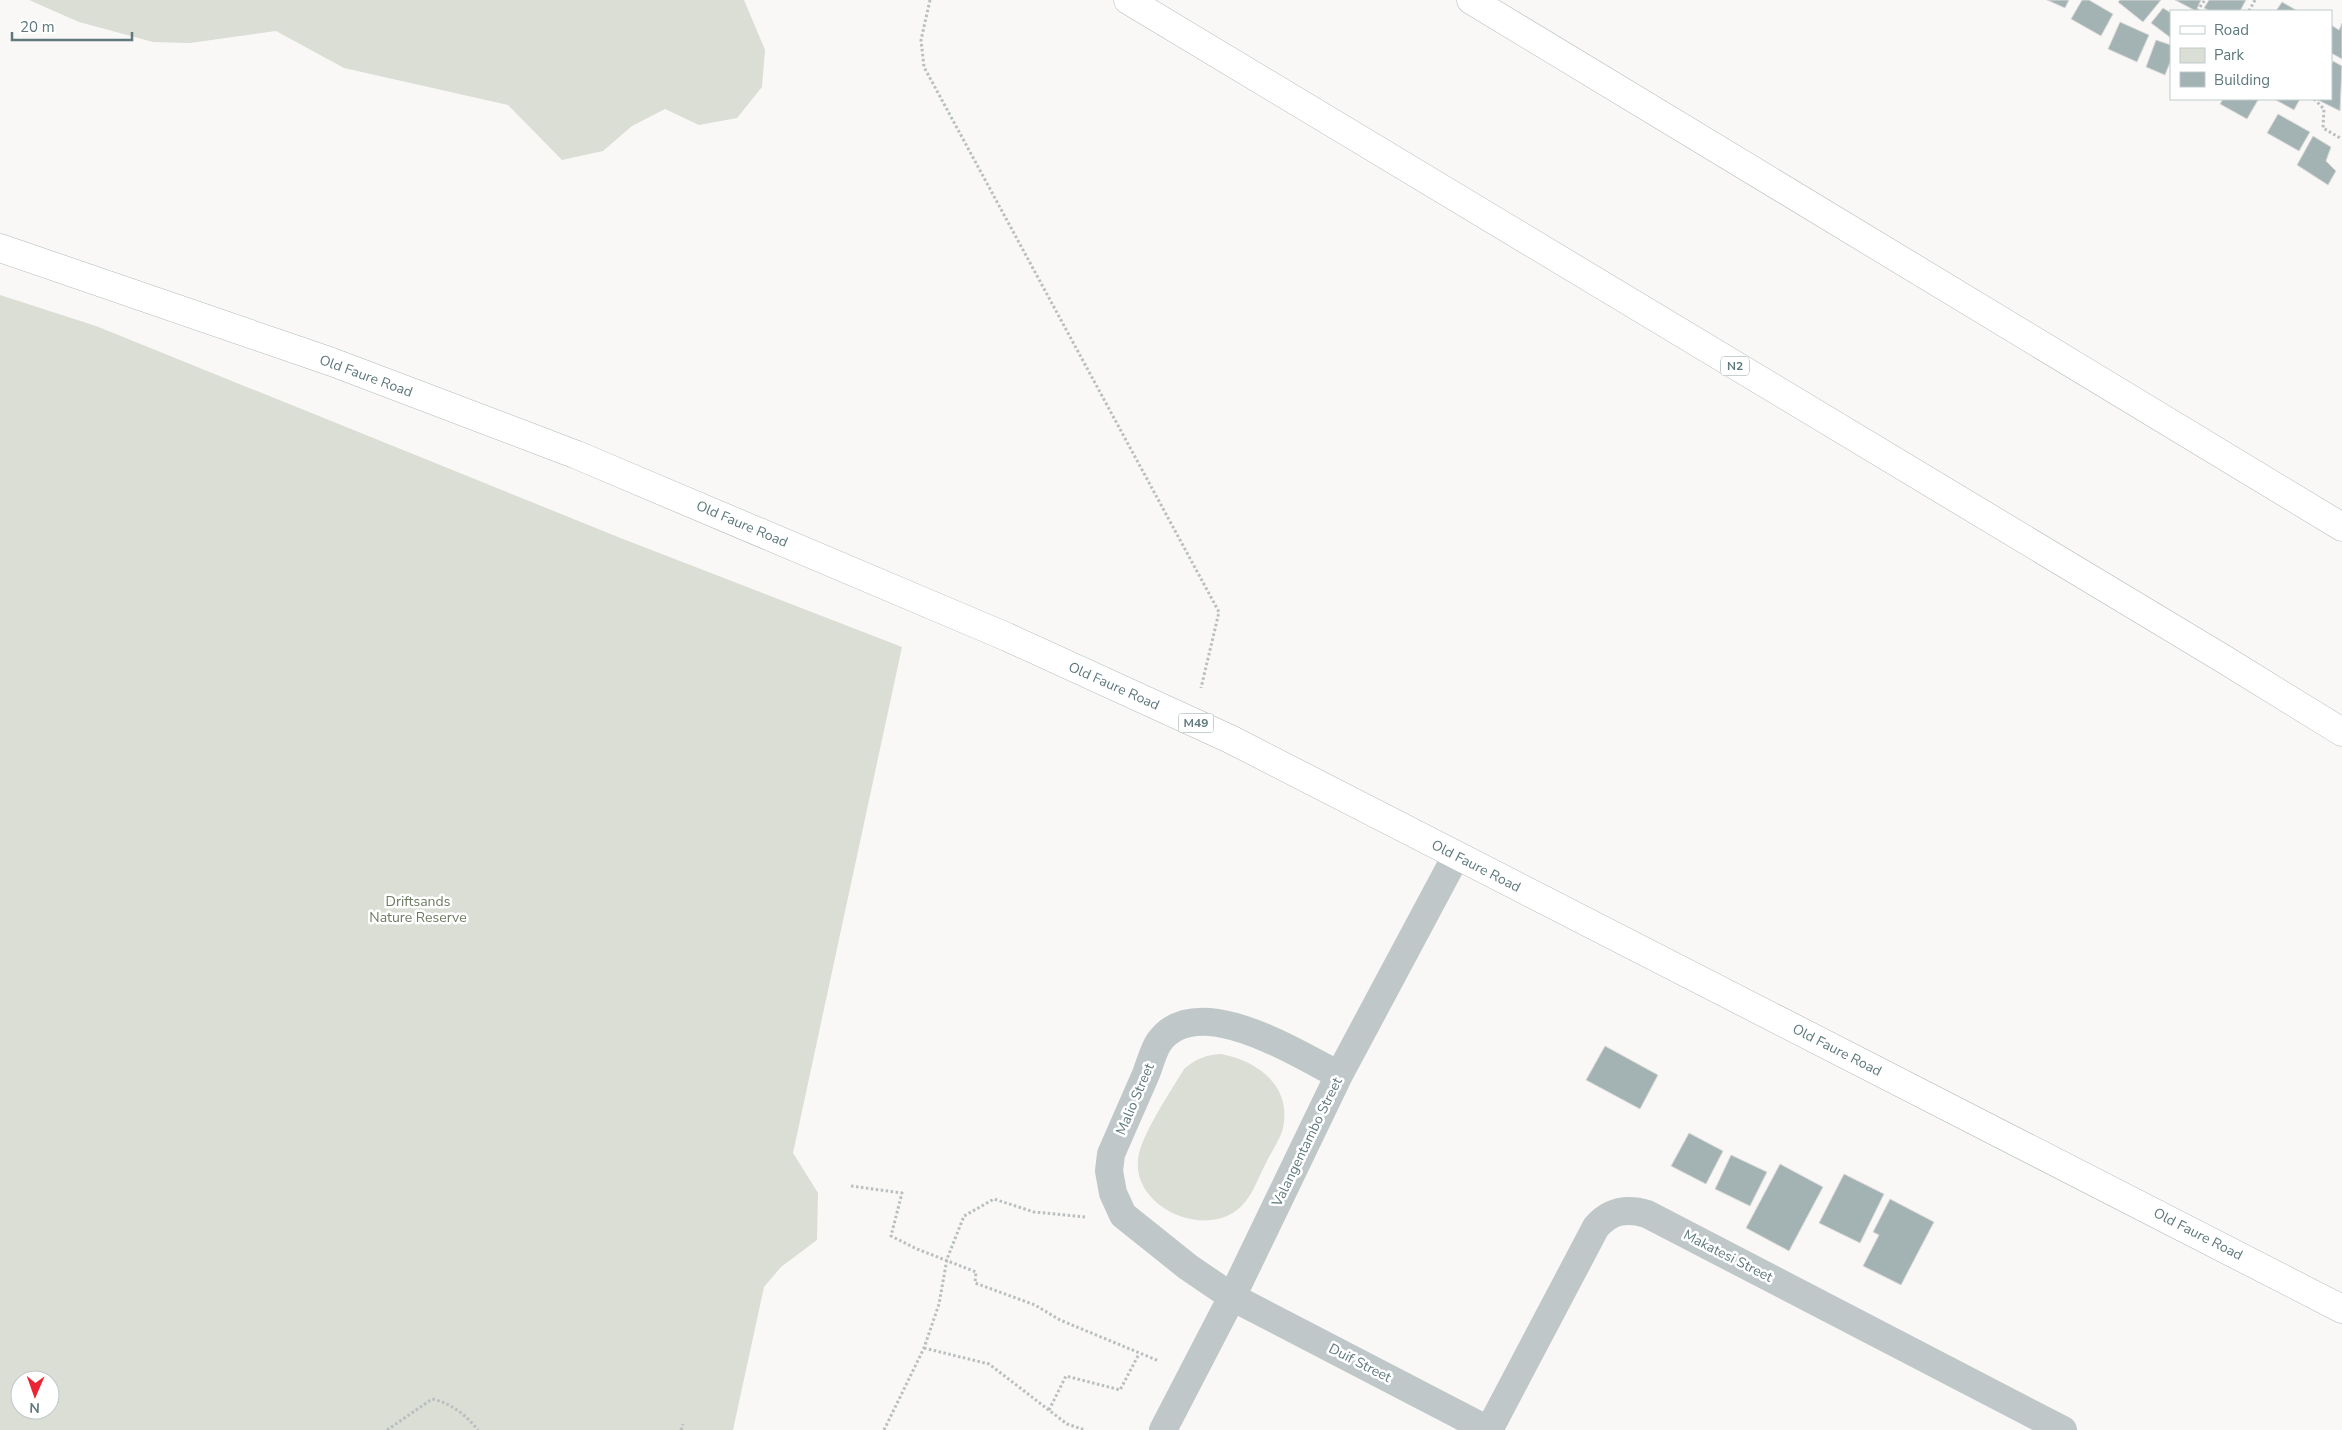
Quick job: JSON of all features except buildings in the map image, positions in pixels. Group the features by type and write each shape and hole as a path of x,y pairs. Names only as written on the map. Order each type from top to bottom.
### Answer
{"main road":[{"name":"N2","path":"1128,0 2213,652 2342,732"},
{"path":"1471,0 2342,528"},
{"name":"Old Faure Road","path":"0,248 332,362 577,455 988,629 1230,739 2168,1218 2342,1309"}],"street":[{"name":"Valangentambo Street","path":"1163,1430 1232,1297 1339,1075 1456,856"},
{"name":"Malio Street","path":"1232,1297 1188,1267 1124,1214 1113,1194 1109,1171 1111,1154 1160,1042 1177,1028 1191,1023 1212,1021 1238,1026 1339,1075"},
{"name":"Makatesi Street","path":"1489,1430 1596,1227 1612,1213 1633,1210 1648,1214 2048,1427"},
{"name":"Duif Street","path":"1232,1297 1489,1430"}],"path":[{"path":"930,0 921,40 924,67 1001,212 1220,612 1199,694"},
{"path":"2315,100 2324,109 2323,128 2342,139"},
{"path":"851,1186 902,1193 891,1236 917,1249 976,1272 975,1283 1035,1305 1060,1320 1139,1354 1166,1363 1190,1377"},
{"path":"884,1430 924,1348 939,1304 946,1259 964,1216 994,1199 1034,1212 1080,1218 1124,1214"},
{"path":"924,1348 990,1364 1067,1424 1085,1430"},
{"path":"1049,1410 1066,1376 1120,1390 1139,1354"},
{"path":"387,1430 432,1399 446,1402 471,1421 478,1430"},
{"path":"681,1430 683,1424"}],"green space":[{"path":"29,0 744,0 765,50 762,87 737,118 699,125 665,109 632,126 603,151 562,160 508,105 344,68 276,31 190,43 153,42 79,22"},
{"name":"Driftsands Nature Reserve","path":"0,295 96,326 623,539 902,647 793,1153 818,1193 817,1240 781,1267 764,1287 733,1430 0,1430"},
{"path":"1221,1054 1235,1057 1248,1063 1259,1069 1269,1078 1277,1088 1282,1100 1284,1113 1283,1128 1253,1189 1242,1206 1222,1218 1206,1220 1189,1219 1172,1213 1146,1191 1139,1177 1138,1160 1150,1126 1184,1069 1201,1058"}]}
